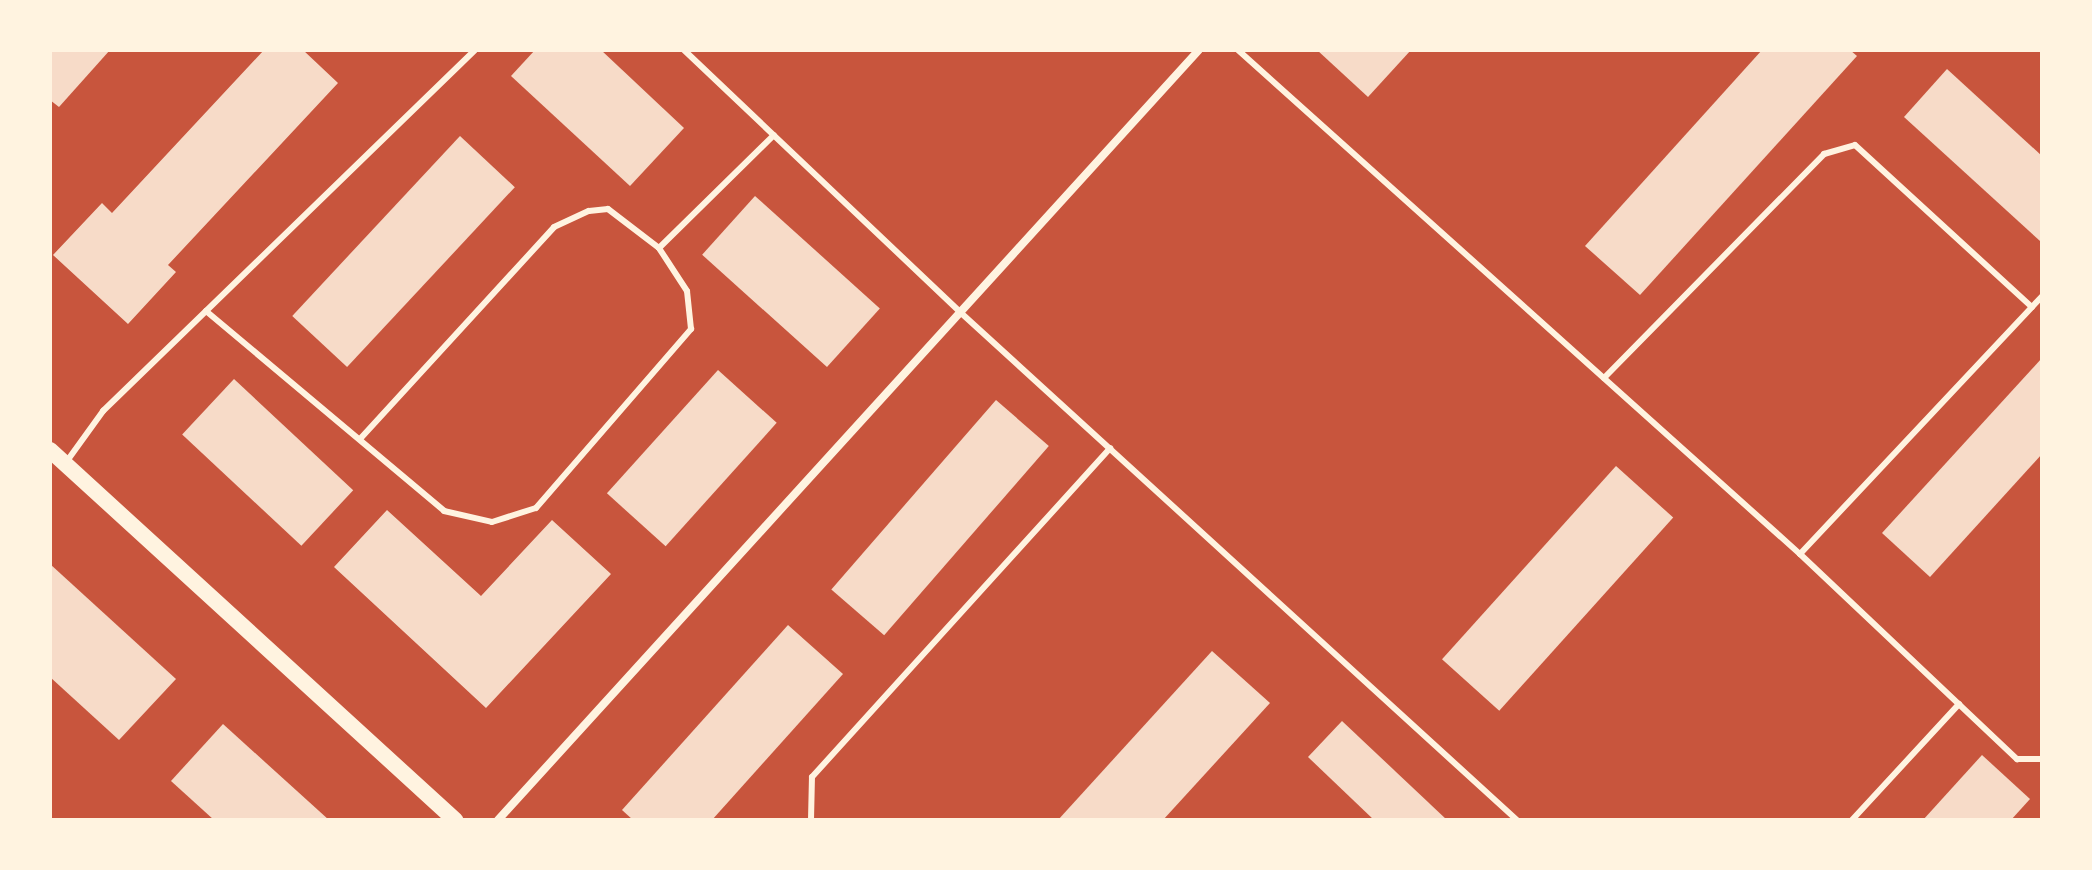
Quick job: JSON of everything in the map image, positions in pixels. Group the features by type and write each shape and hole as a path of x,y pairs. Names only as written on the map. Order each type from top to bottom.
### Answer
{"main road":[{"path":"50,450 455,820"}],"street":[{"path":"498,820 1199,50"}],"lane":[{"path":"65,464 103,411 475,50"},
{"path":"684,50 960,312 1517,820"},
{"path":"1238,50 1800,554 2017,759 2042,759"},
{"path":"659,248 774,135"},
{"path":"1604,378 1824,154 1855,145 2032,307"},
{"path":"206,311 444,511 492,522 536,508 691,329 687,291 659,248 608,209 589,211 554,227 360,439"},
{"path":"1800,554 2042,296"},
{"path":"811,820 812,777 1110,448"},
{"path":"1852,820 1959,704"}],"building":[{"path":"50,50 110,50 59,107 50,100"},
{"path":"264,50 303,50 338,83 168,265 176,272 128,324 53,255 102,203 112,213"},
{"path":"535,50 601,50 684,128 630,186 511,76"},
{"path":"1317,50 1411,50 1368,97"},
{"path":"1762,50 1850,50 1857,56 1640,295 1585,246"},
{"path":"1947,69 2042,156 2040,241 1904,117"},
{"path":"460,136 515,187 347,367 292,316"},
{"path":"755,196 880,308 827,367 702,255"},
{"path":"2042,358 2042,454 1930,577 1882,533"},
{"path":"718,370 777,423 666,546 607,493"},
{"path":"234,379 353,490 301,546 182,435"},
{"path":"996,400 1049,446 884,635 831,589"},
{"path":"1616,466 1673,518 1499,711 1442,659"},
{"path":"387,510 481,596 552,520 611,574 486,708 334,567"},
{"path":"50,564 176,679 119,740 50,677"},
{"path":"788,625 843,674 712,820 633,820 622,810"},
{"path":"1212,651 1270,703 1163,820 1058,820"},
{"path":"1342,721 1447,820 1374,820 1308,757"},
{"path":"223,724 329,820 214,820 171,781"},
{"path":"1982,755 2030,799 2011,820 1923,820"}]}
